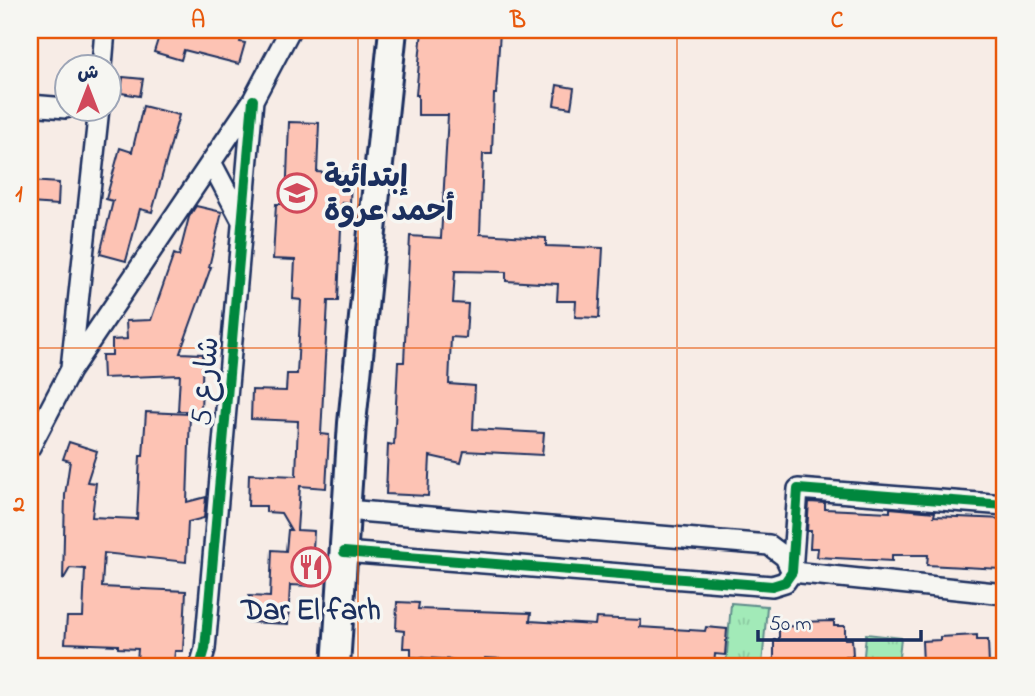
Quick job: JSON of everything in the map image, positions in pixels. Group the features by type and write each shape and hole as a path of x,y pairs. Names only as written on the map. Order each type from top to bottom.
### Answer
{"main road":[{"path":"336,666 352,423 393,30"}],"street":[{"path":"103,52 105,30"},
{"path":"30,447 35,421 253,100 290,30"},
{"name":"شارع 5","path":"201,666 205,649 253,100"},
{"path":"30,105 52,107"},
{"path":"70,371 98,122"},
{"path":"211,162 242,222"},
{"path":"344,552 772,586 785,582 793,572 798,489 1005,505"},
{"path":"346,510 769,545 785,557 793,572"},
{"path":"793,572 1005,594"}],"green space":[{"path":"731,603 767,606 762,666 726,666"},
{"path":"866,634 901,638 898,666 863,666"}],"building":[{"path":"161,30 243,30 240,42 245,43 239,64 184,50 181,60 154,52"},
{"path":"422,30 500,31 492,154 483,154 480,234 546,238 546,246 603,248 599,318 575,317 576,301 557,301 558,284 506,281 506,272 455,271 453,303 468,304 466,338 451,337 449,384 475,386 473,429 544,433 542,455 464,451 461,463 430,456 428,496 386,494 388,444 394,445 398,362 404,362 410,236 441,238 448,115 418,115 416,95"},
{"path":"123,77 143,79 140,96 122,93"},
{"path":"557,85 574,88 571,108 554,105"},
{"path":"143,106 179,115 152,212 140,209 126,261 100,254 113,201 106,199 120,148 132,152"},
{"path":"289,122 319,123 317,172 351,174 350,204 342,203 338,301 328,301 321,434 329,435 326,488 300,486 297,530 314,531 311,586 290,585 288,624 248,622 249,596 270,597 272,550 286,551 288,530 291,530 281,513 266,512 266,506 248,506 249,474 296,476 298,421 251,419 252,390 286,391 287,374 297,374 301,300 293,299 295,260 273,259 276,204 286,204"},
{"path":"30,181 59,183 58,205 30,203"},
{"path":"196,206 222,212 211,267 180,353 203,354 201,411 178,411 180,375 103,378 102,355 112,355 112,340 127,339 126,321 151,320 174,254 179,256 189,217"},
{"path":"146,412 190,414 187,502 206,497 204,518 188,522 186,562 104,553 102,587 186,591 183,651 175,651 174,662 137,660 138,649 118,648 118,645 65,643 67,617 83,617 85,569 70,568 63,580 65,495 70,461 63,459 69,442 97,451 87,482 96,483 92,517 137,519 140,456 143,456"},
{"path":"809,502 825,503 825,509 890,512 890,508 935,512 934,516 1005,519 1005,559 1002,559 1001,569 927,565 928,555 892,555 892,561 817,557 818,548 810,548 811,531 807,531"},
{"path":"397,602 419,603 418,609 531,613 530,621 595,625 596,618 641,620 640,627 705,631 706,627 727,629 725,655 715,654 714,666 523,666 523,660 485,658 485,662 411,657 411,648 403,648 404,631 396,630"},
{"path":"834,621 834,626 845,626 845,639 852,639 853,656 845,656 845,666 774,666 774,640 779,640 779,627 797,626 797,622"},
{"path":"977,635 977,640 988,640 989,666 923,664 922,641"}],"cycle path":[{"path":"200,666 205,649 253,100"},
{"path":"344,552 772,586 785,582 792,572 798,489 1005,505"}],"place":[{"name":"إبتدائية أحمد عروة","path":"297,193"},
{"name":"Dar El farh","path":"311,567"}]}
